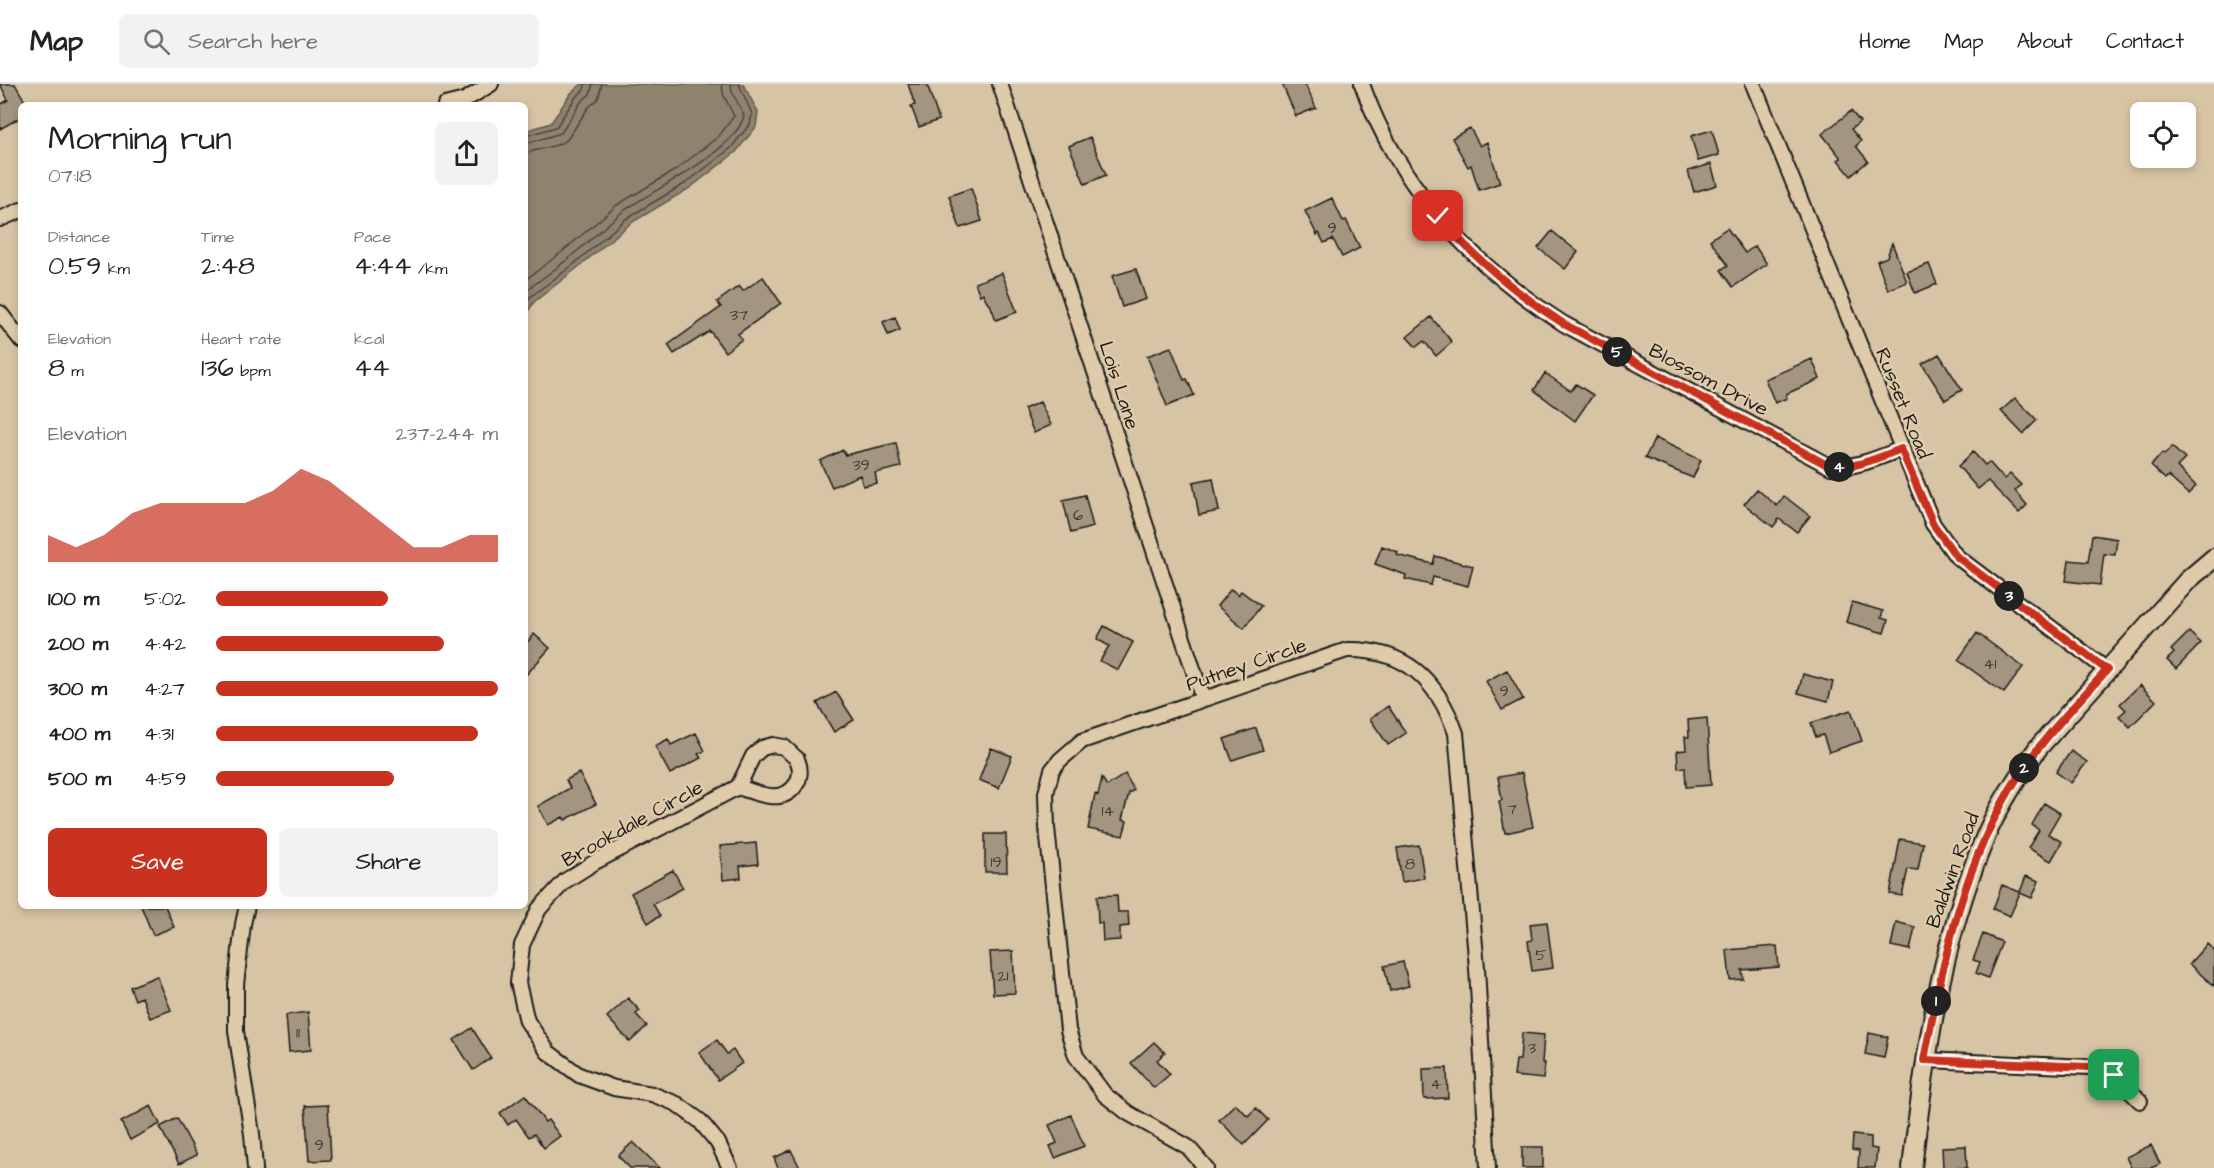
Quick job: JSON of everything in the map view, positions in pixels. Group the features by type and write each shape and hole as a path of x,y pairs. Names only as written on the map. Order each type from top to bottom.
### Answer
{"street":[{"path":"457,102 465,100 491,84"},
{"name":"Lois Lane","path":"1000,84 1203,699"},
{"name":"Blossom Drive","path":"1362,84 1390,148 1419,193 1456,238 1531,303 1564,324 1831,467 1843,468 1861,464 1901,449"},
{"name":"Russet Road","path":"1753,84 1933,524 1956,556 2107,670"},
{"path":"0,219 18,211"},
{"path":"0,313 18,336"},
{"name":"Baldwin Road","path":"1912,1168 1924,1060 1944,959 1960,905 1985,837 2018,776 2038,748 2188,580 2214,558"},
{"name":"Putney Circle","path":"1206,1168 1188,1147 1128,1113 1105,1095 1076,1056 1068,1030 1045,810 1046,792 1052,770 1082,741 1347,650 1367,650 1400,659 1417,670 1442,702 1456,733 1477,968 1488,1168"},
{"path":"779,746 790,750 797,759 800,777 794,788 784,795 772,797 738,787 753,756 762,748 779,746"},
{"name":"Brookdale Circle","path":"730,1168 718,1143 700,1121 677,1104 652,1094 614,1088 579,1075 548,1052 527,1021 518,983 522,945 530,927 539,909 566,881 595,862 738,787"},
{"path":"246,909 236,985 236,1031 255,1168"},
{"path":"1924,1060 2090,1067 2114,1075 2140,1101"}],"water":[{"path":"582,84 743,84 758,112 756,127 736,152 690,188 631,223 534,302 528,311 528,130 551,123 571,93"}],"building":[{"path":"0,84 15,84 25,102 18,102 18,119 0,129 0,105 8,100"},
{"path":"908,84 927,84 939,120 919,127 911,106 915,105"},
{"path":"1282,84 1305,84 1316,108 1296,116"},
{"path":"1851,111 1860,122 1851,129 1861,141 1856,146 1868,161 1851,176 1838,160 1841,158 1822,134"},
{"path":"1470,128 1480,146 1487,142 1500,183 1479,190 1471,165 1468,167 1452,138"},
{"path":"1712,130 1719,155 1698,161 1691,136"},
{"path":"1090,137 1106,175 1085,184 1069,146"},
{"path":"1711,164 1717,185 1694,192 1688,171"},
{"path":"971,188 982,221 960,228 949,196"},
{"path":"1332,198 1360,248 1342,257 1333,239 1324,243 1319,233 1317,235 1305,211"},
{"path":"1727,228 1745,253 1755,246 1767,264 1733,287 1721,270 1728,265 1710,240"},
{"path":"1552,231 1578,252 1565,269 1538,248"},
{"path":"1892,243 1907,282 1888,290 1877,261 1887,257"},
{"path":"1929,264 1937,284 1915,293 1907,272"},
{"path":"1136,269 1146,299 1122,307 1112,276"},
{"path":"1002,273 1017,312 996,320 990,304 983,293 980,295 975,283"},
{"path":"763,277 781,303 738,334 742,339 725,352 710,331 674,354 668,345 721,307 717,302 739,286 743,291"},
{"path":"895,317 900,330 888,335 883,322"},
{"path":"1431,317 1452,342 1436,356 1424,341 1416,347 1407,337"},
{"path":"1171,347 1184,380 1187,379 1194,395 1167,406 1147,356"},
{"path":"1939,354 1962,390 1945,400 1922,364"},
{"path":"1812,359 1820,379 1786,394 1787,398 1775,403 1765,379"},
{"path":"1545,373 1571,391 1576,384 1593,395 1575,421 1534,390"},
{"path":"2015,398 2037,420 2023,434 2001,411"},
{"path":"1040,402 1051,425 1034,433 1024,409"},
{"path":"1655,438 1701,460 1693,478 1645,458"},
{"path":"896,443 901,467 875,473 877,483 863,486 860,475 832,487 820,461 843,450 845,455"},
{"path":"2172,447 2185,459 2177,467 2196,486 2188,494 2168,476 2165,479 2151,466 2162,453 2164,455"},
{"path":"1973,452 1985,465 1989,462 2004,479 2010,474 2021,485 2015,491 2027,505 2019,513 1988,481 1978,489 1958,466"},
{"path":"1213,478 1219,511 1199,515 1193,482"},
{"path":"1757,489 1777,506 1784,496 1810,516 1797,532 1779,519 1773,527 1744,504"},
{"path":"1085,495 1093,527 1071,533 1063,500"},
{"path":"2092,535 2117,539 2115,555 2104,554 2100,585 2066,581 2069,560 2088,562"},
{"path":"1382,546 1398,552 1397,555 1433,564 1435,556 1473,566 1468,586 1433,577 1431,585 1405,579 1406,575 1375,564"},
{"path":"1231,589 1238,595 1241,591 1261,606 1244,628 1217,606"},
{"path":"1852,602 1883,611 1881,618 1888,620 1884,633 1846,622"},
{"path":"1104,626 1133,642 1118,670 1100,661 1109,646 1097,639"},
{"path":"2189,632 2201,643 2176,669 2167,660 2174,653 2171,650"},
{"path":"1977,633 2023,667 2004,693 1958,660"},
{"path":"534,634 550,648 528,673 528,641"},
{"path":"1507,670 1523,699 1502,710 1486,681"},
{"path":"1803,674 1833,682 1828,701 1798,693"},
{"path":"2140,685 2156,701 2130,727 2119,716 2126,710 2120,704"},
{"path":"836,692 854,720 834,732 817,703"},
{"path":"1388,706 1406,733 1388,745 1370,719"},
{"path":"1851,710 1862,741 1829,752 1823,735 1816,737 1811,723"},
{"path":"1707,718 1711,785 1686,787 1685,767 1678,768 1677,751 1686,750 1685,737 1689,737 1688,720"},
{"path":"1256,728 1263,750 1232,760 1224,739"},
{"path":"696,733 705,751 698,754 701,758 670,774 655,746 668,739 671,745"},
{"path":"991,748 1012,756 999,788 979,780"},
{"path":"2071,751 2087,762 2071,783 2056,772"},
{"path":"579,773 596,804 565,820 563,817 548,825 538,806 570,788 566,780"},
{"path":"1522,773 1533,827 1505,833 1499,801 1502,800 1498,777"},
{"path":"1125,774 1134,790 1129,793 1122,820 1127,821 1123,836 1088,829 1095,794 1098,795 1102,778 1107,786"},
{"path":"2044,803 2060,813 2048,834 2062,842 2051,861 2028,848 2039,830 2032,825"},
{"path":"985,834 1006,834 1007,872 985,872"},
{"path":"1900,839 1923,843 1918,870 1908,869 1902,896 1890,894"},
{"path":"756,843 758,864 740,866 741,878 723,880 720,846"},
{"path":"1419,845 1424,878 1402,882 1397,848"},
{"path":"673,870 683,888 653,904 660,916 648,923 631,893"},
{"path":"2026,876 2039,881 2032,898 2020,893 2010,916 1993,909 2002,885 2020,892"},
{"path":"1117,895 1118,912 1128,912 1129,926 1120,927 1120,940 1103,941 1102,923 1098,923 1097,896"},
{"path":"142,909 166,909 174,927 153,935"},
{"path":"1547,922 1553,968 1532,971 1528,941 1532,940 1530,924"},
{"path":"1896,922 1915,927 1910,950 1891,946"},
{"path":"1983,934 2002,942 1988,978 1976,973 1980,962 1973,960"},
{"path":"2207,944 2214,950 2214,986 2189,964"},
{"path":"1777,946 1779,967 1742,970 1743,979 1730,980 1727,950"},
{"path":"1013,951 1015,993 993,994 990,952"},
{"path":"1403,962 1409,986 1390,991 1384,966"},
{"path":"157,976 171,1010 150,1018 142,997 135,1000 130,987"},
{"path":"628,998 640,1011 636,1014 647,1026 630,1042 607,1017"},
{"path":"308,1012 311,1050 289,1052 286,1015"},
{"path":"472,1028 491,1058 473,1070 454,1040"},
{"path":"1522,1033 1544,1035 1543,1079 1514,1076 1516,1060 1520,1060"},
{"path":"1869,1033 1888,1037 1884,1058 1865,1054"},
{"path":"717,1040 727,1054 733,1050 742,1063 718,1080 699,1052"},
{"path":"1154,1042 1165,1053 1157,1060 1170,1074 1154,1088 1131,1063"},
{"path":"1447,1068 1448,1098 1424,1099 1423,1069"},
{"path":"525,1095 545,1122 548,1120 560,1136 544,1148 534,1134 529,1137 516,1119 508,1125 500,1113"},
{"path":"1235,1104 1248,1116 1256,1108 1268,1120 1244,1145 1219,1120"},
{"path":"328,1105 331,1160 309,1161 305,1106"},
{"path":"151,1106 160,1124 130,1140 121,1122"},
{"path":"1071,1115 1084,1146 1055,1158 1050,1146 1057,1143 1049,1125"},
{"path":"177,1118 197,1155 179,1164 160,1127"},
{"path":"1853,1135 1871,1137 1871,1148 1877,1149 1875,1168 1858,1168 1859,1151 1852,1150"},
{"path":"633,1142 660,1168 630,1168 618,1156"},
{"path":"2151,1145 2160,1164 2151,1168 2131,1168 2126,1157"},
{"path":"1966,1146 1967,1168 1943,1168 1942,1147"},
{"path":"1522,1147 1543,1147 1543,1168 1522,1168"},
{"path":"791,1150 800,1168 778,1168 774,1158"}],"route":[{"path":"1438,216 1456,238 1531,303 1564,324 1831,467 1843,468 1861,464 1901,449 1933,524 1956,556 2107,670 2038,748 2018,776 1985,837 1960,905 1944,959 1924,1060 2090,1067 2114,1075"}]}
